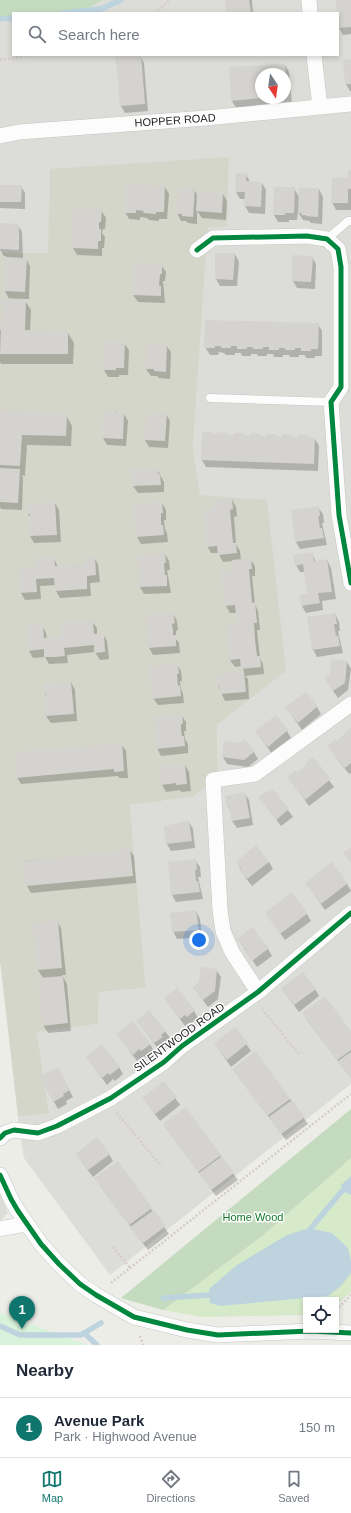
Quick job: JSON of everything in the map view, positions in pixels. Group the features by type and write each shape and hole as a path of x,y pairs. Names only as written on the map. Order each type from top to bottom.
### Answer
{"street":[{"path":"309,0 310,12"},
{"path":"314,56 320,107"},
{"name":"HOPPER ROAD","path":"0,136 19,132 206,118 351,104"},
{"path":"197,250 213,238 307,236 327,239 338,249 341,267 346,387 332,402 339,515 351,583"},
{"path":"255,994 232,952 223,931 220,910 213,780 255,774 351,704"},
{"name":"SILENTWOOD ROAD","path":"0,1138 5,1133 14,1130 38,1133 57,1126 106,1100 164,1062 182,1046 255,994 351,913"},
{"path":"0,1175 11,1199 27,1224 41,1244 59,1264 80,1284 96,1295 134,1316 218,1340 310,1331 351,1333"},
{"path":"0,1229 27,1224"}],"lane":[{"path":"327,239 348,221 351,221"},
{"path":"210,398 332,402"}],"path":[{"path":"156,12 170,0"},
{"path":"0,60 24,56"},
{"path":"255,994 300,1055"},
{"path":"96,1295 351,1094"},
{"path":"106,1100 161,1166"},
{"path":"113,1247 130,1268"},
{"path":"339,1307 351,1295"}],"shaded area":[{"path":"103,0 351,0 351,1084 110,1275 24,1158 18,1117 49,1113 37,1032 98,1024 99,992 146,988 130,805 193,797 218,776 217,725 286,670 199,495 193,449 208,227 226,227 229,157 48,254 0,253 0,17 12,16 12,56 339,56 339,12 58,12 85,10"},
{"path":"229,157 227,227 208,227 193,449 200,495 267,500 286,671 217,725 218,776 193,797 130,805 146,988 99,992 98,1024 37,1032 49,1113 18,1117 0,961 0,253 48,253 50,169"},
{"path":"0,1193 8,1213 0,1221"}],"green space":[{"path":"0,0 103,0 85,10 58,12 12,12 12,16 0,17"},
{"name":"Home Wood","path":"351,1109 351,1158 262,1236 163,1310 121,1298"},
{"path":"351,1158 351,1292 339,1302 339,1297 303,1297 303,1315 203,1317 163,1310 262,1236"},
{"path":"0,1313 88,1345 0,1345"}],"water":[{"path":"351,1176 351,1195 342,1191 341,1185"},
{"path":"309,1228 332,1233 348,1248 351,1261 351,1273 341,1286 328,1296 303,1297 303,1298 220,1306 210,1303 209,1289 237,1265 287,1235"}],"building":[{"path":"225,0 249,0 251,12 226,12"},
{"path":"336,0 351,0 351,27 339,28 339,12 337,12"},
{"path":"141,56 145,104 120,106 115,57"},
{"path":"351,59 351,84 345,84 343,60"},
{"path":"285,64 285,68 255,68 255,99 231,101 229,67"},
{"path":"348,170 351,170 351,189 348,189 348,203 331,203 332,177 347,178"},
{"path":"236,173 247,173 246,181 262,182 261,207 244,206 245,192 235,192"},
{"path":"125,184 165,186 164,212 156,212 156,214 143,213 144,211 136,210 136,213 124,213"},
{"path":"0,185 22,185 21,202 0,202"},
{"path":"178,187 195,188 193,217 176,214"},
{"path":"274,187 295,187 294,213 273,215"},
{"path":"299,188 319,188 318,217 306,216 306,214 298,213"},
{"path":"197,192 223,193 222,213 196,211"},
{"path":"73,209 102,209 101,222 99,222 99,229 101,229 101,241 98,241 98,249 72,248"},
{"path":"0,223 19,224 19,250 0,249"},
{"path":"215,253 235,253 233,280 215,279"},
{"path":"292,255 313,256 311,282 292,281"},
{"path":"5,257 27,258 25,292 4,291"},
{"path":"134,263 162,264 162,274 160,274 159,286 161,286 161,296 132,295"},
{"path":"2,298 26,299 25,330 68,332 68,354 0,354"},
{"path":"205,320 319,323 318,349 301,351 301,348 295,348 295,350 285,350 285,348 279,348 279,350 269,350 269,347 263,347 263,349 253,349 253,347 247,347 247,349 237,349 237,346 231,346 231,348 221,348 221,346 215,346 215,348 204,348"},
{"path":"104,341 125,342 124,368 116,368 116,370 103,370"},
{"path":"146,343 167,344 166,372 154,371 154,369 145,369"},
{"path":"0,409 67,414 66,436 22,435 20,466 0,465"},
{"path":"104,410 116,410 116,413 124,413 123,439 102,438"},
{"path":"154,412 167,413 165,441 144,440 146,414 154,415"},
{"path":"202,432 212,432 212,434 218,435 218,432 228,433 228,435 234,435 234,433 244,433 244,435 250,436 250,433 260,434 260,436 266,436 266,434 276,434 276,436 282,437 282,434 292,435 292,437 298,437 298,435 308,435 309,437 315,438 314,464 201,460"},
{"path":"0,468 20,469 18,503 0,502"},
{"path":"158,468 161,485 132,486 131,469"},
{"path":"232,498 233,509 230,510 233,543 236,543 237,553 218,555 217,546 206,547 203,511 214,509 213,500"},
{"path":"55,502 57,535 29,536 28,526 30,526 30,514 27,514 27,504"},
{"path":"162,502 163,513 161,513 161,525 163,525 164,535 136,537 133,504"},
{"path":"319,506 320,516 318,516 320,528 322,528 324,538 295,542 291,510"},
{"path":"313,552 314,561 327,559 332,592 318,593 320,603 301,606 299,595 307,594 303,564 295,566 293,555"},
{"path":"165,553 166,563 164,563 165,575 167,575 167,586 139,587 137,554"},
{"path":"95,556 96,575 87,576 87,589 55,591 54,578 36,579 37,592 20,593 18,568 34,567 34,559 54,558 55,566 85,565 84,557"},
{"path":"251,558 252,569 249,569 252,603 255,602 257,623 254,623 255,640 257,656 260,656 261,667 241,669 240,659 229,660 226,624 237,623 235,605 225,606 221,570 232,569 232,560"},
{"path":"173,613 175,623 172,624 173,635 176,635 176,646 148,648 145,615"},
{"path":"335,613 337,624 334,624 336,636 338,635 340,646 312,650 307,617"},
{"path":"93,620 94,634 104,633 105,652 94,653 94,645 64,648 65,656 55,657 44,657 44,649 28,651 26,626 43,624 44,638 62,637 60,623"},
{"path":"331,659 347,661 345,683 333,691 324,679 330,674"},
{"path":"178,663 178,686 180,685 181,696 152,699 150,666"},
{"path":"244,671 246,692 220,694 219,686 217,686 216,674"},
{"path":"71,681 74,714 45,716 45,706 47,706 43,684"},
{"path":"306,692 318,706 298,723 285,707"},
{"path":"182,714 183,724 181,724 181,730 182,736 184,736 185,746 156,749 154,716"},
{"path":"276,715 288,730 268,747 255,731"},
{"path":"351,727 351,763 345,768 327,746 336,739 337,741 341,738"},
{"path":"245,739 255,751 244,760 222,757 224,741 239,743"},
{"path":"122,743 124,771 114,772 114,769 16,778 16,752"},
{"path":"313,757 331,779 305,800 287,777 295,771 297,772 301,769 306,765 305,763"},
{"path":"185,764 187,784 176,785 176,783 161,785 159,766"},
{"path":"273,789 289,809 276,820 258,797"},
{"path":"245,792 250,818 232,821 225,796"},
{"path":"189,821 192,841 166,844 164,826"},
{"path":"256,845 269,862 247,879 239,870 241,868 236,862"},
{"path":"351,847 351,863 343,853"},
{"path":"130,848 133,876 26,886 22,861 113,852 120,851 119,849"},
{"path":"196,859 196,881 198,881 200,892 171,895 168,862"},
{"path":"332,862 348,883 321,904 305,883"},
{"path":"292,892 308,913 280,934 265,913"},
{"path":"196,910 199,930 172,932 170,913"},
{"path":"58,920 62,968 37,970 32,923"},
{"path":"252,927 269,948 252,961 245,952 247,951 237,939"},
{"path":"201,967 217,969 215,991 203,1000 193,987 199,982"},
{"path":"303,972 316,989 294,1005 281,988"},
{"path":"63,976 68,1023 42,1026 38,978"},
{"path":"177,988 195,1010 187,1017 185,1015 180,1019 164,998"},
{"path":"325,996 351,1031 351,1050 337,1060 302,1013"},
{"path":"149,1010 166,1031 161,1035 163,1037 154,1043 136,1021"},
{"path":"133,1021 151,1044 141,1051 139,1049 133,1055 116,1034"},
{"path":"235,1027 248,1043 227,1060 214,1044"},
{"path":"102,1044 120,1067 110,1075 108,1073 102,1078 85,1057"},
{"path":"256,1051 290,1099 267,1116 232,1069"},
{"path":"351,1052 351,1078 338,1061"},
{"path":"58,1067 70,1090 63,1094 64,1096 53,1102 39,1076"},
{"path":"164,1081 177,1097 155,1114 142,1098"},
{"path":"292,1100 305,1117 281,1134 269,1117"},
{"path":"186,1107 221,1155 198,1172 163,1124"},
{"path":"97,1137 110,1154 88,1170 75,1154"},
{"path":"222,1156 234,1173 211,1190 199,1173"},
{"path":"118,1161 152,1208 129,1225 94,1178"},
{"path":"154,1210 166,1226 143,1243 130,1227"}],"waterway":[{"path":"72,12 101,9 121,0"},
{"path":"0,19 12,18"},
{"path":"311,1228 342,1191"},
{"path":"163,1298 209,1295"},
{"path":"0,1326 20,1335 81,1335 101,1323"},
{"path":"84,1333 97,1345"}],"cycle path":[{"path":"197,250 213,238 307,236 327,239 338,249 341,267 341,387 331,402 339,515 351,583"},
{"path":"0,1138 5,1133 14,1130 38,1133 57,1126 111,1098 164,1062 182,1046 258,992 351,913"},
{"path":"0,1175 18,1211 41,1244 59,1264 80,1284 134,1317 187,1330 218,1335 310,1331 351,1333"}],"place":[{"name":"Avenue Park","path":"22,1329"}]}
